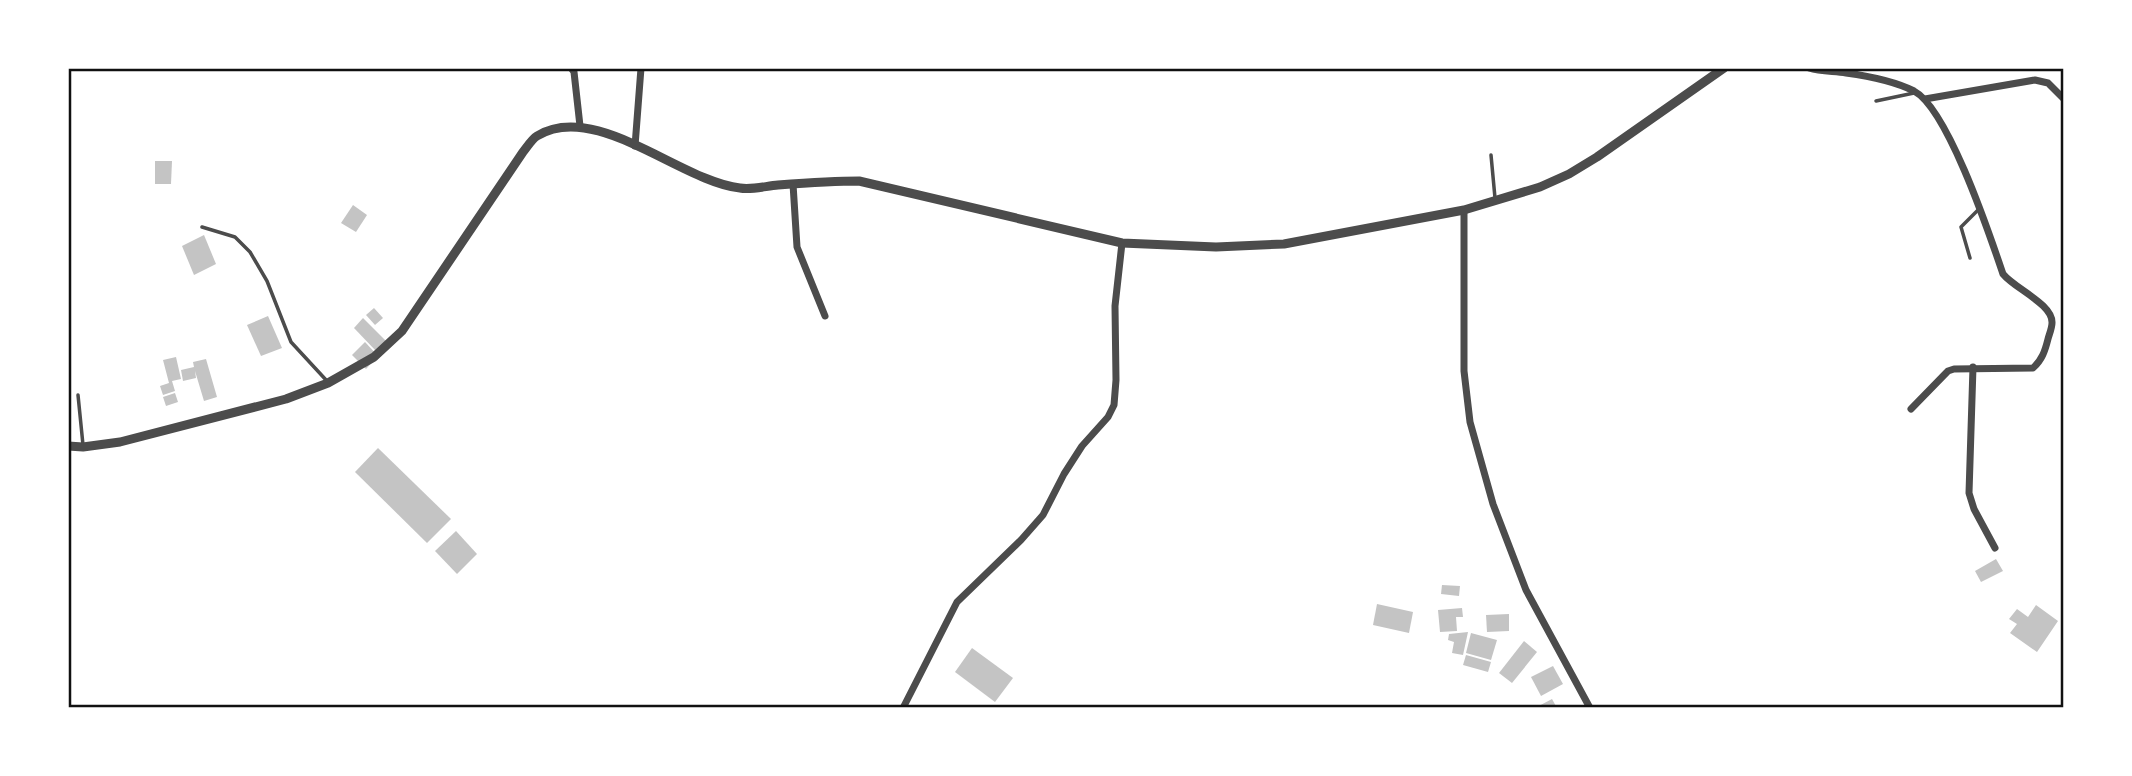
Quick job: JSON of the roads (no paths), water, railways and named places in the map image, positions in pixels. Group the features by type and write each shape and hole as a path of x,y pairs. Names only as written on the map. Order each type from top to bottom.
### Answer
{"street":[{"path":"570,68 574,72 580,126"},
{"path":"635,146 641,68"},
{"path":"68,446 83,447 120,442 286,399 328,383 374,357 402,331 523,152 537,136 556,129 580,126 604,132 716,182 741,188 859,181 1122,243 1216,247 1284,244 1464,210 1569,174 1724,68"},
{"path":"1809,68 1847,73 1894,84 1916,92 1925,99 1976,194 2003,274 2010,283 2045,306 2050,313 2052,323 2043,355 2033,368 1973,367 1948,371 1911,409"},
{"path":"1925,99 2035,80 2048,83 2064,99"},
{"path":"793,184 797,247 825,316"},
{"path":"1464,210 1464,371 1471,422 1493,504 1526,590 1590,708"},
{"path":"903,708 957,602 1043,515 1082,446 1108,417 1114,405 1115,306 1122,243"},
{"path":"1973,367 1969,494 1995,548"}],"lane":[{"path":"1876,101 1916,92"},
{"path":"1491,155 1495,201"},
{"path":"1970,258 1961,225 1980,208"},
{"path":"202,227 235,237 250,252 267,281 291,342 328,383"},
{"path":"78,395 83,447"}]}
